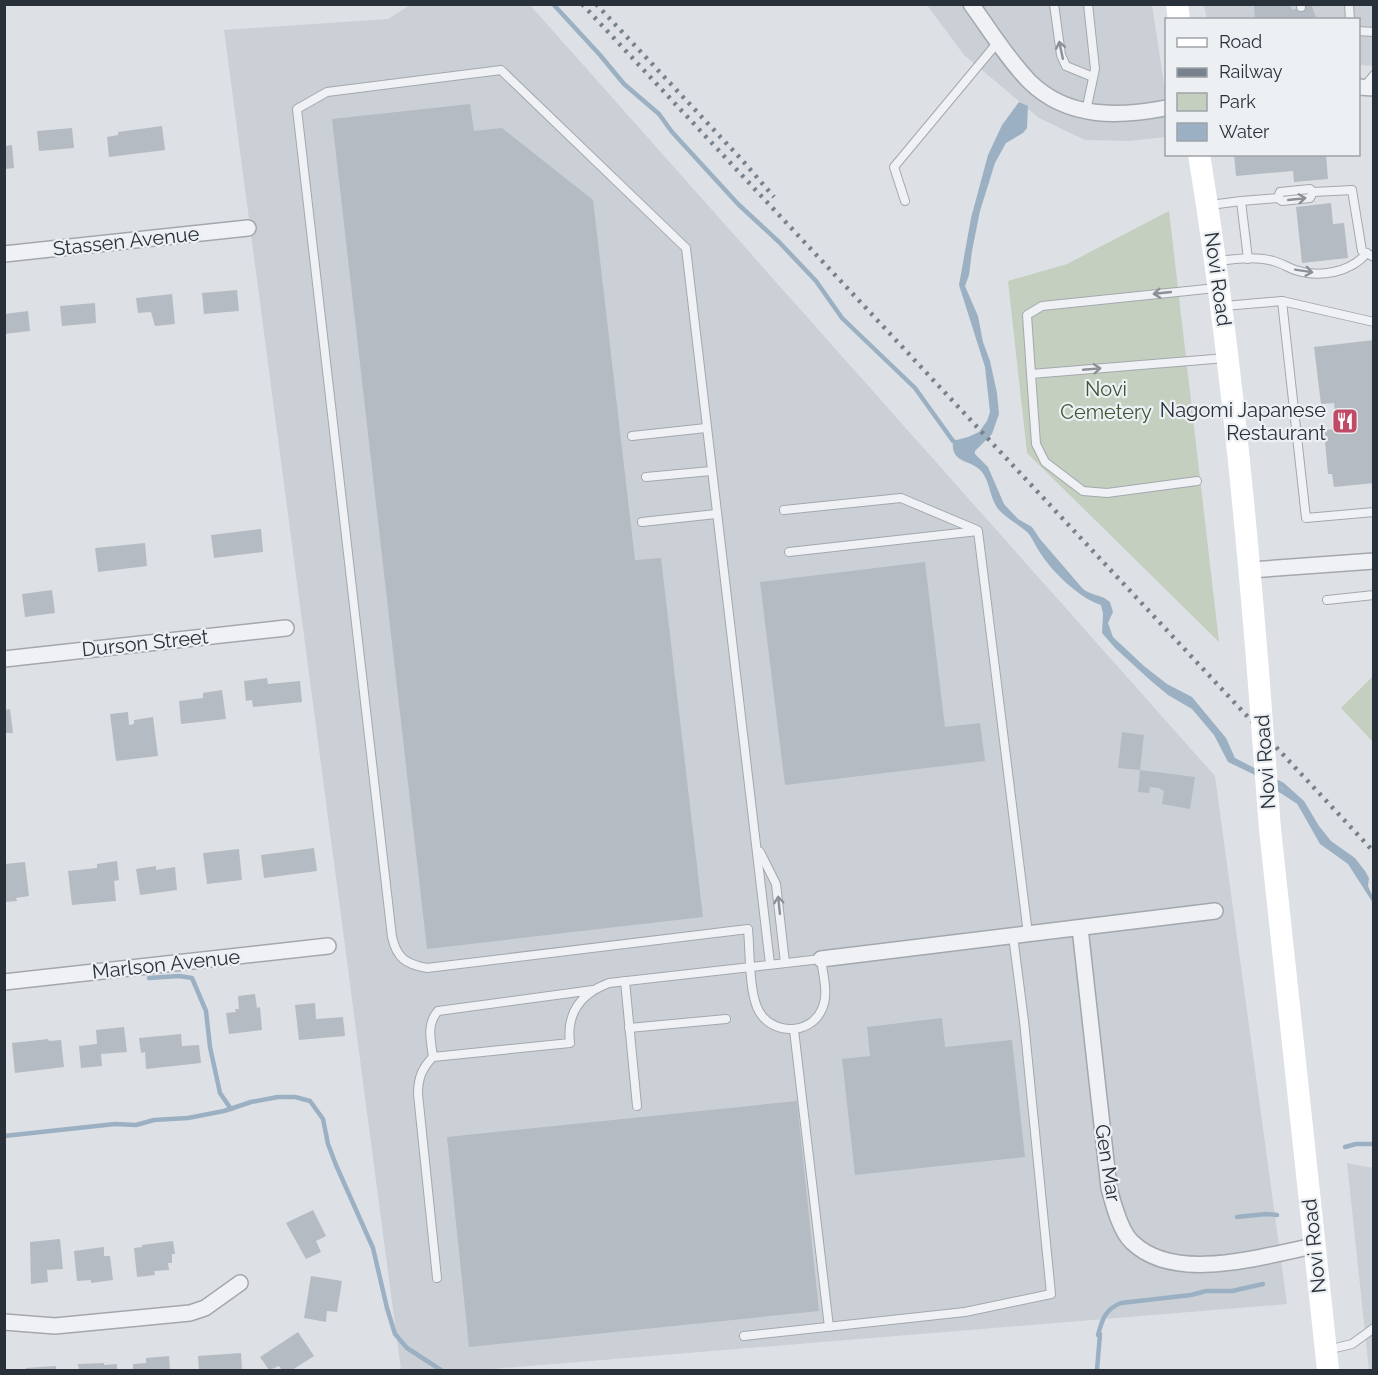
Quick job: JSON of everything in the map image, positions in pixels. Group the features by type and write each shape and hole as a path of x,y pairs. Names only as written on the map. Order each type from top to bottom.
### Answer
{"main road":[{"name":"Novi Road","path":"1199,156 1228,358 1250,570 1270,829 1327,1360"}],"street":[{"path":"971,4 1032,84 1060,101 1098,114 1127,114 1165,108"},
{"name":"Stassen Avenue","path":"4,254 248,228"},
{"path":"1250,570 1374,561"},
{"name":"Durson Street","path":"4,659 286,628"},
{"path":"821,959 1215,911"},
{"name":"Gen Mar","path":"1080,928 1109,1188 1116,1212 1130,1241 1150,1256 1181,1265 1212,1265 1314,1246"},
{"name":"Marlson Avenue","path":"4,982 328,946"},
{"path":"4,1322 55,1326 190,1313 205,1308 240,1283"}],"lane":[{"path":"1054,4 1061,56 1066,66 1093,77"},
{"path":"1086,111 1095,69 1088,4"},
{"path":"905,201 894,167 998,42"},
{"path":"437,1278 418,1094 421,1073 433,1057 570,1042 570,1026 574,1009 585,995 609,983 751,967 770,964 821,959 825,1000 822,1011 805,1027 794,1030 771,1025 757,1007 751,967 748,929 427,968 404,960 395,950 297,109 327,92 501,70 686,248 770,964"},
{"path":"1365,88 1374,75"},
{"path":"1208,205 1278,198 1281,201 1310,198 1313,192 1352,190 1362,251 1370,255 1348,269 1316,273 1297,270 1273,261 1248,259 1216,261"},
{"path":"1241,201 1248,259"},
{"path":"1197,481 1107,493 1083,490 1045,462 1036,444 1027,315 1042,306 1221,297 1282,301 1374,322"},
{"path":"1282,301 1306,518 1374,512"},
{"path":"1031,374 1228,358"},
{"path":"632,436 706,428"},
{"path":"646,477 711,471"},
{"path":"784,510 901,498 978,531"},
{"path":"642,522 716,514"},
{"path":"789,552 978,531"},
{"path":"744,1336 964,1312 1051,1294 1024,1021 1021,935 978,531"},
{"path":"1327,600 1374,595"},
{"path":"758,847 776,884 785,963"},
{"path":"625,981 637,1106"},
{"path":"433,1057 430,1028 433,1016 438,1011 593,990"},
{"path":"629,1028 726,1019"},
{"path":"794,1030 829,1327"},
{"path":"1327,1360 1374,1328"}],"shaded area":[{"path":"410,5 530,5 1215,776 1287,1304 479,1370 401,1370 224,30 388,19"},
{"path":"927,5 1152,5 1165,90 1165,137 1129,141 1085,140 1039,118 964,55"},
{"path":"1204,5 1373,5 1373,66 1360,65 1360,18 1207,18"},
{"path":"1347,1163 1373,1168 1373,1370 1369,1370"}],"green space":[{"name":"Novi Cemetery","path":"1169,211 1219,642 1027,453 1008,281 1067,264"},
{"path":"1373,676 1373,742 1341,708"}],"water":[{"path":"1019,102 1028,106 1027,128 1006,143 995,163 980,211 965,286 978,316 983,342 990,361 999,414 992,434 975,451 975,454 988,467 1004,504 1018,519 1032,527 1083,589 1110,602 1113,612 1108,623 1113,637 1167,684 1192,697 1226,738 1235,758 1284,783 1304,801 1331,841 1355,858 1365,871 1369,878 1368,886 1373,903 1348,864 1320,844 1295,800 1282,788 1228,762 1214,735 1192,709 1168,695 1115,648 1102,633 1101,605 1075,590 1058,575 1044,559 1027,532 998,509 980,470 955,454 953,441 979,432 990,412 985,367 959,285 971,218 988,155 1002,125"}],"building":[{"path":"1290,4 1292,10 1311,4 1316,18 1255,18 1254,5"},
{"path":"470,104 474,131 502,128 593,200 635,560 661,558 703,917 427,949 332,119"},
{"path":"162,126 165,150 109,157 107,137 118,135 118,132"},
{"path":"72,128 74,148 39,151 37,131"},
{"path":"12,145 14,168 5,169 5,146"},
{"path":"1234,156 1326,156 1328,179 1294,182 1293,171 1236,176"},
{"path":"1331,203 1333,224 1344,223 1348,258 1302,263 1296,207"},
{"path":"237,290 239,311 204,314 202,293"},
{"path":"172,294 175,324 155,326 151,312 138,313 136,298"},
{"path":"95,303 96,323 62,326 60,306"},
{"path":"28,311 30,331 4,334 4,314"},
{"path":"1374,340 1374,483 1334,487 1332,474 1328,474 1324,430 1337,429 1334,403 1321,404 1314,347"},
{"path":"261,529 263,552 214,558 211,535"},
{"path":"145,543 147,566 98,572 95,548"},
{"path":"925,562 945,727 980,723 985,761 785,785 760,582"},
{"path":"52,590 55,613 25,617 22,594"},
{"path":"267,678 268,684 300,681 302,702 253,707 252,700 246,701 244,681"},
{"path":"222,690 226,719 181,724 179,701 203,698 203,693"},
{"path":"10,709 13,733 4,733 4,710"},
{"path":"128,712 129,725 134,724 134,720 153,717 158,756 116,761 110,714"},
{"path":"1122,732 1144,735 1140,770 1118,768"},
{"path":"1140,770 1195,777 1190,809 1162,804 1164,791 1159,788 1150,787 1149,793 1138,792"},
{"path":"314,848 317,871 264,878 261,855"},
{"path":"239,849 242,880 207,884 203,853"},
{"path":"117,861 119,880 114,881 116,901 72,905 68,871 97,868 97,864"},
{"path":"25,862 29,896 16,898 17,901 5,902 5,864"},
{"path":"156,866 156,870 175,867 177,890 140,895 136,869"},
{"path":"255,994 257,1008 260,1007 262,1030 229,1034 226,1013 236,1012 235,1009 239,1009 238,996"},
{"path":"315,1003 316,1019 343,1017 345,1036 299,1040 295,1005"},
{"path":"942,1018 945,1047 1012,1040 1025,1157 855,1175 842,1059 870,1056 867,1027"},
{"path":"124,1027 127,1052 101,1054 102,1066 81,1068 79,1046 97,1044 96,1030"},
{"path":"181,1034 182,1046 199,1045 201,1063 146,1069 145,1052 141,1053 139,1038"},
{"path":"48,1039 49,1041 61,1040 64,1067 15,1073 12,1043"},
{"path":"797,1101 819,1311 469,1347 447,1137"},
{"path":"313,1210 326,1236 316,1241 321,1252 306,1259 286,1223"},
{"path":"60,1239 63,1269 47,1270 48,1282 31,1284 30,1242"},
{"path":"173,1241 175,1254 172,1254 172,1263 168,1263 169,1270 154,1271 155,1275 137,1277 134,1248"},
{"path":"104,1247 104,1256 110,1256 113,1280 91,1283 91,1280 77,1281 74,1251"},
{"path":"311,1276 342,1281 337,1312 327,1311 326,1322 304,1318"},
{"path":"298,1332 314,1356 292,1370 282,1370 279,1366 269,1370 260,1357"},
{"path":"241,1353 242,1370 199,1370 198,1356"},
{"path":"169,1356 170,1370 133,1370 133,1364 146,1363 146,1358"},
{"path":"104,1363 104,1365 117,1364 117,1370 79,1370 78,1364"},
{"path":"56,1366 56,1370 26,1370 26,1368"}],"waterway":[{"path":"553,4 624,84 659,114 672,132 738,204 816,281 842,318 915,388 953,441 958,443"},
{"path":"1274,786 1297,801"},
{"path":"149,978 179,976 192,978 206,1011 210,1047 220,1093 231,1109"},
{"path":"4,1136 115,1124 136,1125 154,1120 188,1118 278,1097 295,1097 310,1101 323,1119 328,1144 336,1165 373,1248 395,1334 407,1348 441,1370"},
{"path":"1345,1147 1356,1144 1374,1144"},
{"path":"1237,1217 1277,1215"},
{"path":"1097,1370 1099,1330 1105,1316 1116,1305 1206,1291 1232,1291 1263,1284"}],"railway":[{"path":"582,4 1374,852"},
{"path":"596,4 774,197"}],"place":[{"name":"Nagomi Japanese Restaurant","path":"1345,421"}]}
